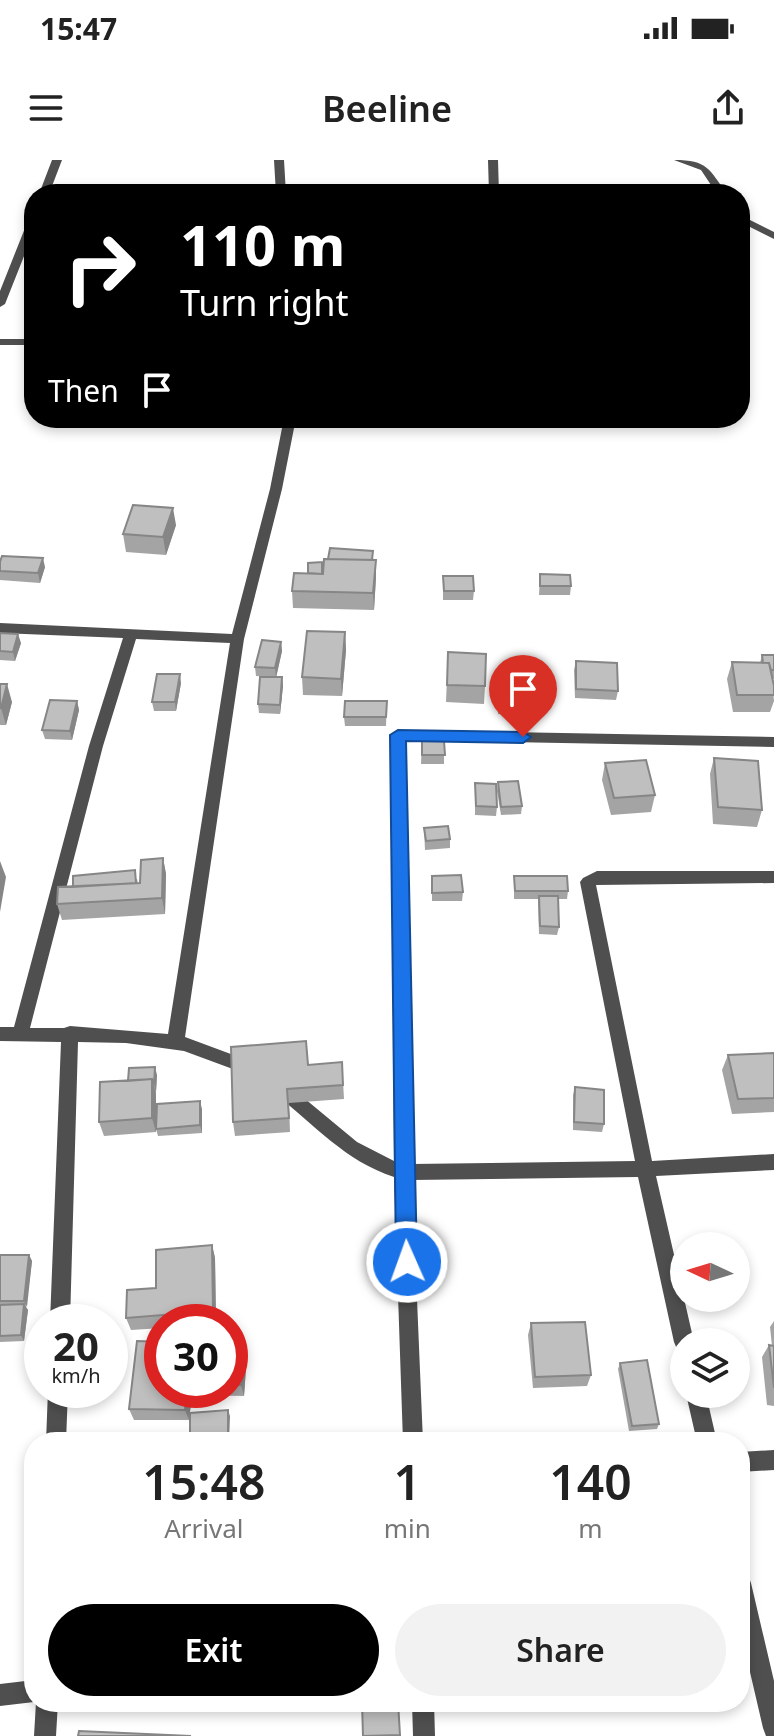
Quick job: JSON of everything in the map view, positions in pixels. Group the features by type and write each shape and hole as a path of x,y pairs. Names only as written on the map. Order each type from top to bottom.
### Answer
{"street":[{"path":"48,184 57,160"},
{"path":"279,160 280,184"},
{"path":"493,160 494,184"},
{"path":"679,160 704,168 715,184"},
{"path":"750,223 774,236"},
{"path":"0,304 24,243"},
{"path":"0,342 24,342"},
{"path":"176,1039 237,639 276,489 288,428"},
{"path":"0,628 237,639"},
{"path":"20,1035 96,746 131,633"},
{"path":"413,1432 403,1172 398,735 774,742"},
{"path":"681,1328 645,1169 588,882 597,877 774,877"},
{"path":"61,1304 70,1033"},
{"path":"0,1034 70,1033 176,1039 222,1055 257,1072 291,1096 359,1156 403,1172 645,1169 774,1162"},
{"path":"56,1432 57,1408"},
{"path":"699,1408 705,1432"},
{"path":"750,1461 774,1460"},
{"path":"750,1626 774,1728"},
{"path":"0,1695 24,1692"},
{"path":"45,1736 46,1712"},
{"path":"423,1712 424,1736"}],"building":[{"path":"133,505 173,508 163,537 123,534"},
{"path":"330,548 373,551 372,560 328,559"},
{"path":"2,556 43,558 38,573 0,571"},
{"path":"324,559 376,560 373,593 292,591 294,573 323,574"},
{"path":"322,562 322,574 308,573 308,563"},
{"path":"540,574 570,575 571,586 540,586"},
{"path":"443,576 473,576 474,591 444,591"},
{"path":"307,631 345,632 341,679 302,677"},
{"path":"0,633 18,634 13,652 0,651"},
{"path":"262,640 281,642 275,668 255,667"},
{"path":"448,652 486,654 485,686 447,685"},
{"path":"762,655 774,655 774,670 771,670 769,663 763,663"},
{"path":"576,661 617,663 618,691 576,689"},
{"path":"732,662 769,663 774,695 737,695"},
{"path":"157,674 180,674 175,702 152,702"},
{"path":"260,677 282,677 280,705 258,704"},
{"path":"500,677 524,679 522,706 498,705"},
{"path":"0,684 7,684 1,708 0,708"},
{"path":"50,700 77,701 70,731 42,730"},
{"path":"345,701 387,701 386,717 344,717"},
{"path":"422,741 444,741 445,755 422,755"},
{"path":"714,758 758,761 762,810 718,807"},
{"path":"646,760 655,795 614,798 605,763"},
{"path":"518,781 522,806 501,807 498,782"},
{"path":"475,783 496,784 497,807 476,806"},
{"path":"448,826 450,839 426,841 424,828"},
{"path":"163,858 162,898 57,904 58,887 140,883 141,860"},
{"path":"135,870 136,883 73,887 73,876"},
{"path":"461,875 463,892 432,893 432,876"},
{"path":"514,876 567,876 568,891 515,891"},
{"path":"539,896 558,896 559,927 540,926"},
{"path":"306,1041 308,1065 342,1062 343,1085 287,1089 289,1118 233,1122 231,1047"},
{"path":"774,1053 774,1098 738,1099 728,1055"},
{"path":"155,1067 154,1084 152,1079 128,1081 129,1068"},
{"path":"152,1079 152,1118 99,1122 100,1082"},
{"path":"575,1087 604,1090 604,1124 574,1122"},
{"path":"200,1101 200,1125 156,1129 157,1104"},
{"path":"212,1245 213,1304 144,1304 144,1317 128,1318 127,1290 156,1288 156,1250"},
{"path":"0,1255 29,1255 24,1301 0,1301"},
{"path":"24,1304 21,1335 0,1336 0,1305"},
{"path":"585,1322 591,1375 535,1377 531,1323"},
{"path":"137,1341 144,1341 144,1408 185,1410 129,1409"},
{"path":"769,1345 774,1346 774,1388"},
{"path":"647,1360 659,1424 632,1426 620,1363"},
{"path":"228,1410 228,1432 190,1432 190,1413"},
{"path":"362,1712 399,1712 400,1735 363,1736"},
{"path":"79,1731 191,1736 78,1736"}],"route":[{"path":"407,1262 403,1172 398,735 523,737"}]}
